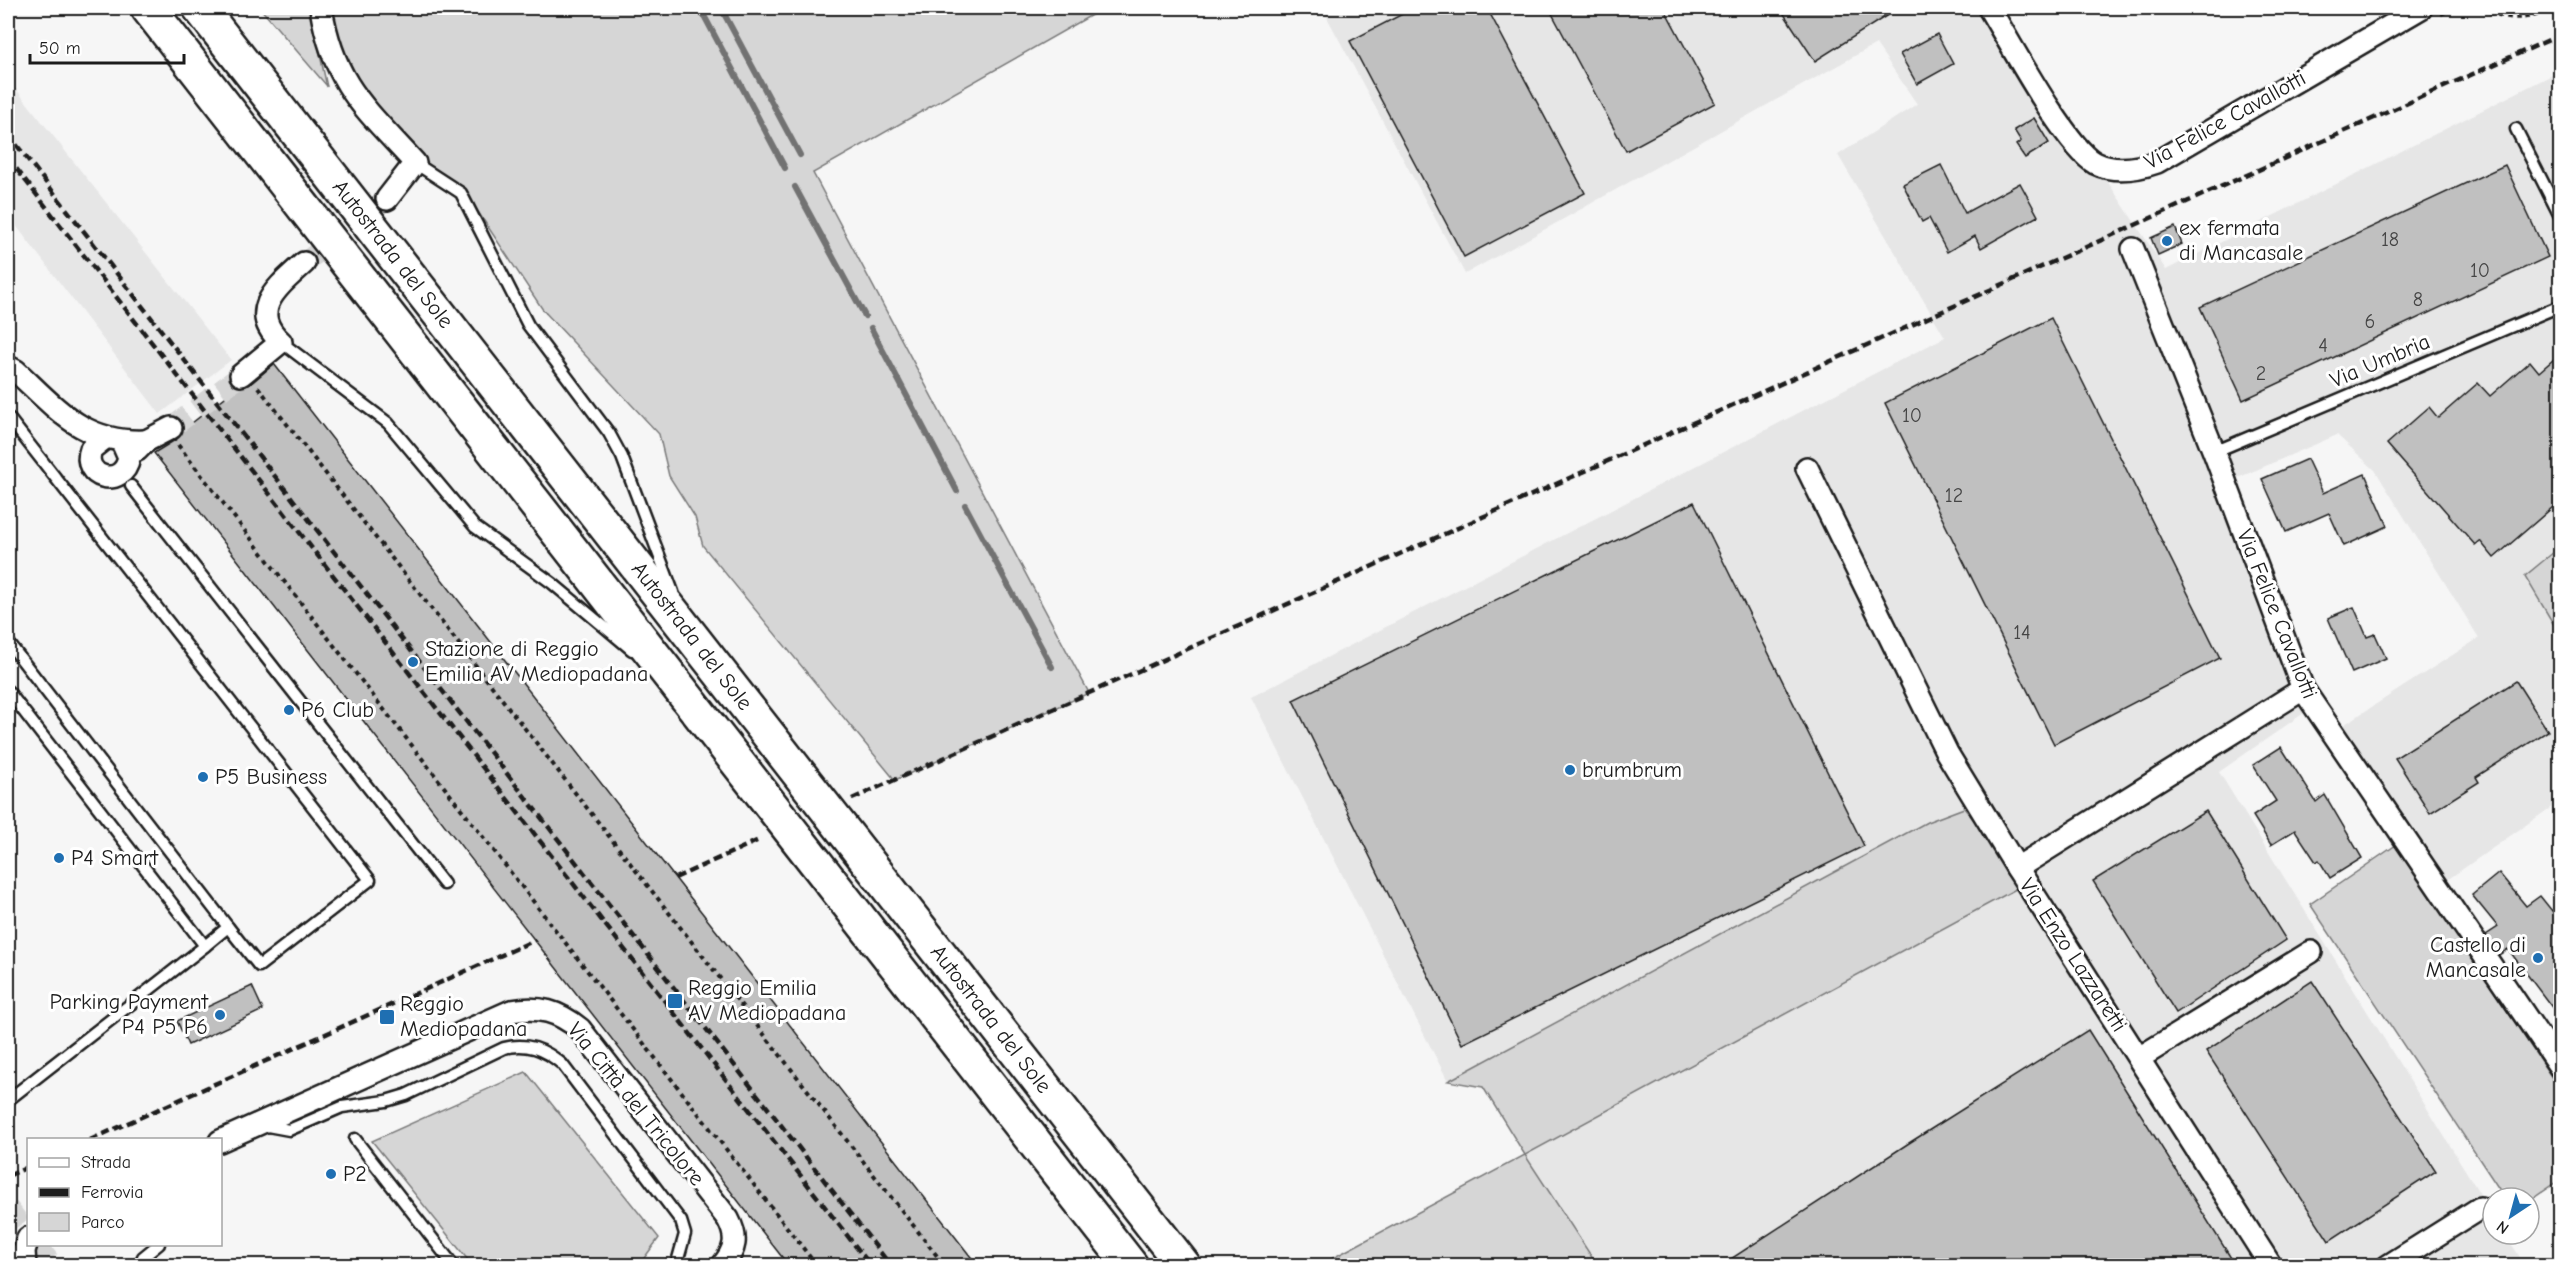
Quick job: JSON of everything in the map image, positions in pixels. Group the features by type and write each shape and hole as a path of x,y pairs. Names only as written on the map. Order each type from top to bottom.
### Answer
{"highway":[{"name":"Autostrada del Sole","path":"148,8 1131,1266"},
{"name":"Autostrada del Sole","path":"201,8 1184,1266"}],"street":[{"path":"321,8 329,45 342,78 355,97 415,163 387,199"},
{"name":"Via Felice Cavallotti","path":"1989,8 2073,144 2095,163 2121,170 2141,168 2157,162 2421,8"},
{"name":"Via Felice Cavallotti","path":"2133,249 2214,452 2303,689 2560,1067"},
{"path":"246,376 281,342 268,326 267,304 273,291 304,263"},
{"path":"10,364 73,424 121,462"},
{"path":"73,424 89,454 93,471 103,477 146,441 172,433"},
{"path":"89,454 94,444 121,462"},
{"path":"1807,468 1947,753 2017,868"},
{"name":"Via Enzo Lazzaretti","path":"2271,1266 2017,868 2303,689"},
{"path":"2139,1058 2311,952"},
{"name":"Via Città del Tricolore","path":"222,1140 511,1011 531,1007 550,1010 564,1016 580,1029 728,1219 735,1233 735,1245 722,1266"},
{"path":"2388,1266 2480,1208"},
{"path":"25,1266 24,1251 27,1241"}],"lane":[{"path":"2517,129 2560,216"},
{"path":"415,163 461,193 528,325 609,433 622,457 687,629"},
{"name":"Via Umbria","path":"2214,452 2560,306"},
{"path":"281,342 388,423 475,527 552,583 685,694"},
{"path":"8,417 370,880 259,966 8,642"},
{"path":"121,462 444,884"},
{"path":"8,691 205,946"},
{"path":"8,1100 228,927"},
{"path":"258,1124 289,1130 342,1107 386,1101 406,1095 504,1048 518,1044 534,1047 549,1053 562,1064 681,1221 685,1234 676,1266"},
{"path":"355,1139 454,1266"},
{"path":"139,1266 143,1257 158,1246"}],"path":[{"path":"2481,8 2500,16 2518,18 2535,15 2551,8"},
{"path":"246,376 945,1266"},
{"path":"172,433 665,1075 817,1266"}],"shaded area":[{"path":"1322,8 1993,8 2166,270 2560,71 2560,801 2437,887 2339,728 2479,638 2375,470 2337,435 2226,483 2314,706 2219,772 2481,1196 2481,1246 2513,1246 2525,1265 1597,1265 1525,1155 2026,883 1964,808 1927,822 1448,1081 1251,697 1945,337 1838,155 1917,104 1876,44 1465,274"},
{"path":"8,79 231,360 160,414 8,215"}],"green space":[{"path":"260,8 310,8 327,86"},
{"path":"321,8 1104,8 813,173 1089,693 895,780 703,546 695,517 669,476 659,434 543,310 463,189 453,181 434,173 355,97"},
{"path":"2560,547 2560,635 2525,576"},
{"path":"1964,808 2027,883 1525,1155 1483,1087 1448,1081 1927,822"},
{"path":"2396,845 2560,1090 2560,1180 2541,1193 2541,1186 2497,1186 2310,904"},
{"path":"526,1072 659,1238 639,1265 472,1265 372,1141"},
{"path":"1525,1155 1597,1265 1318,1266"}],"building":[{"path":"1414,8 1487,8 1585,193 1464,257 1350,41"},
{"path":"1549,8 1664,8 1715,103 1626,151"},
{"path":"1780,8 1899,8 1815,61"},
{"path":"1937,34 1953,64 1917,84 1900,54"},
{"path":"2034,118 2049,143 2025,158 2016,145 2021,141 2014,130"},
{"path":"1941,165 1965,213 2020,183 2038,216 1981,248 1975,236 1947,252 1929,218 1922,222 1903,184"},
{"path":"2505,165 2548,257 2243,400 2200,307"},
{"name":"ex fermata di Mancasale","path":"2175,227 2182,244 2158,255 2151,238"},
{"path":"2051,318 2220,658 2054,744 1885,403"},
{"path":"2560,354 2560,501 2494,558 2480,541 2475,545 2387,444 2429,407 2438,418 2478,383 2490,396 2530,361 2539,372"},
{"name":"Stazione di Reggio Emilia AV Mediopadana","path":"274,364 978,1266 789,1266 154,453 177,439 183,430 238,387 249,385"},
{"path":"2307,459 2323,493 2365,474 2388,526 2344,546 2329,513 2286,532 2262,479"},
{"path":"1694,502 1864,846 1462,1044 1293,700"},
{"path":"2354,607 2367,637 2375,634 2386,658 2352,673 2328,618"},
{"path":"2516,681 2548,731 2476,777 2479,782 2430,813 2395,758"},
{"path":"2281,747 2316,802 2325,795 2362,858 2330,878 2319,860 2316,862 2295,830 2271,845 2253,816 2276,801 2253,765"},
{"path":"2206,811 2286,940 2176,1013 2093,881"},
{"name":"Castello di Mancasale","path":"2499,873 2526,906 2540,896 2552,911 2560,903 2560,1018 2508,949 2499,955 2486,935 2498,927 2472,895"},
{"path":"2312,981 2436,1171 2329,1241 2206,1051"},
{"name":"Parking Payment P4 P5 P6","path":"252,986 263,1010 188,1045 177,1021"},
{"path":"2088,1030 2236,1266 1720,1266 1909,1143"}],"waterway":[{"path":"700,8 785,168"},
{"path":"721,8 800,155"},
{"path":"795,187 865,316"},
{"path":"871,328 957,491"},
{"path":"965,505 1052,667"}],"tunnel":[{"path":"304,263 387,199"},
{"path":"171,428 241,375"},
{"path":"8,1208 27,1234"},
{"path":"38,1246 53,1266"}],"railway":[{"path":"852,799 2560,35"},
{"path":"8,134 891,1266"},
{"path":"8,158 871,1266"},
{"path":"675,878 759,840"},
{"path":"94,1138 535,940"},
{"path":"8,1176 27,1167"}],"place":[{"name":"ex fermata di Mancasale","path":"2167,241"},
{"name":"Stazione di Reggio Emilia AV Mediopadana","path":"413,662"},
{"name":"P6 Club","path":"289,710"},
{"name":"brumbrum","path":"1570,770"},
{"name":"P5 Business","path":"203,777"},
{"name":"P4 Smart","path":"59,858"},
{"name":"Castello di Mancasale","path":"2538,958"},
{"name":"Reggio Emilia AV Mediopadana","path":"675,1001"},
{"name":"Parking Payment P4 P5 P6","path":"220,1015"},
{"name":"Reggio Mediopadana","path":"387,1017"},
{"name":"P2","path":"331,1174"}]}
